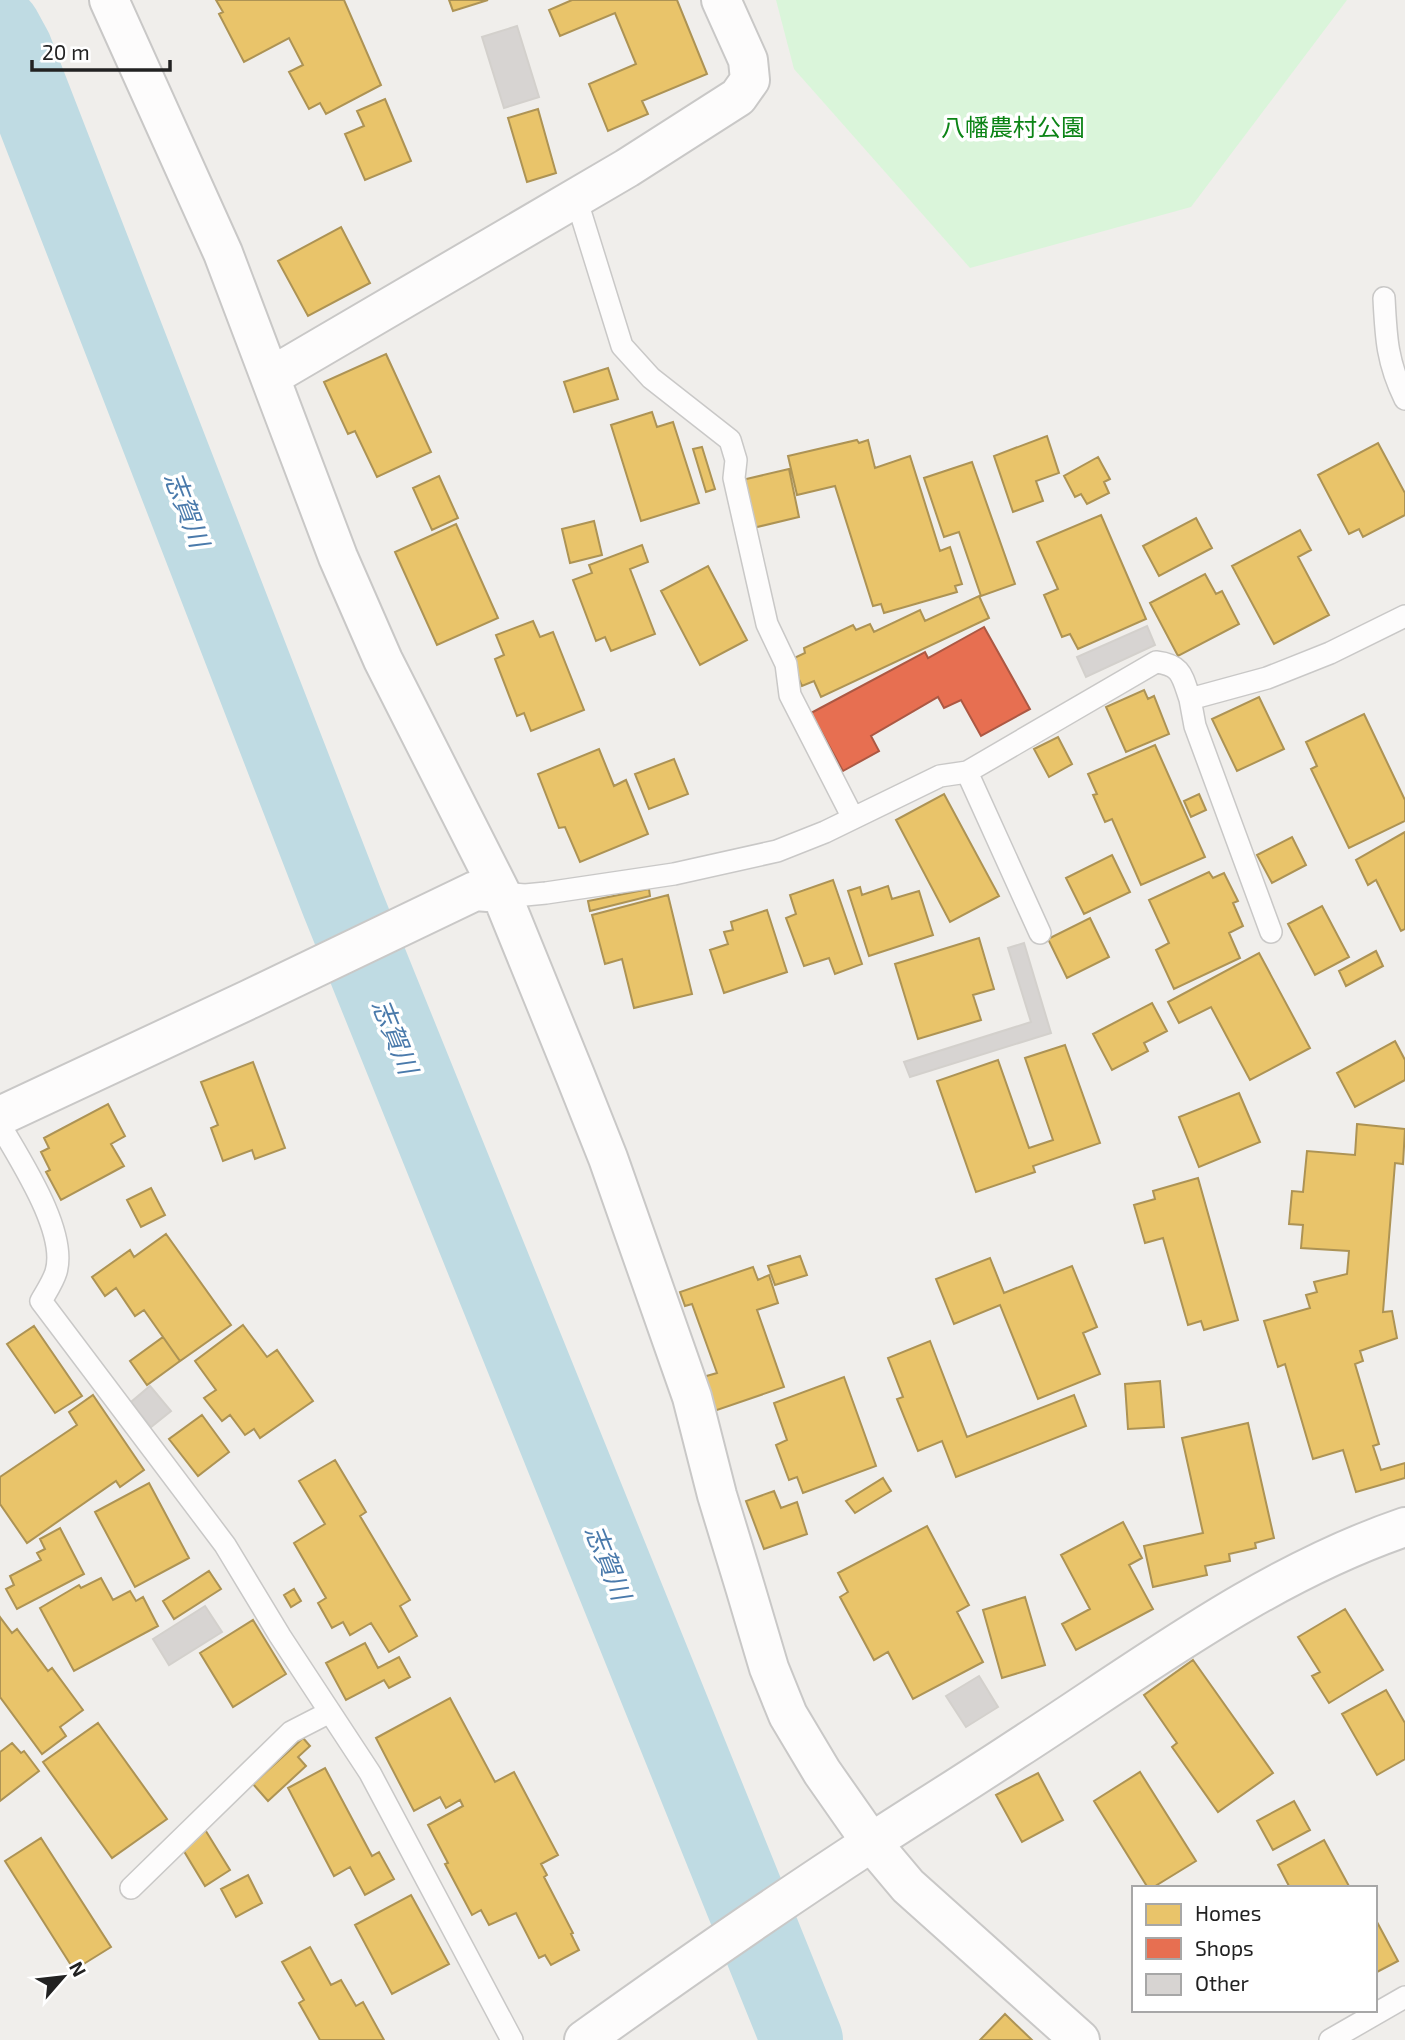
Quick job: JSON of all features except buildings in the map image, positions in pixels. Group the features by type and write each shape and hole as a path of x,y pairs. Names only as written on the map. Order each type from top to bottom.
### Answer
{"street":[{"path":"109,0 223,253 338,557 608,1158 692,1397 717,1495 774,1680 788,1715 822,1772 872,1842 908,1886 1080,2040"},
{"path":"270,377 576,198 738,97 750,80 748,60 721,0"},
{"path":"0,1116 488,892"},
{"path":"597,2031 872,1842 1233,1608 1348,1549 1405,1527"}],"lane":[{"path":"576,198 622,346 651,378 730,440 736,460 734,478 767,624 786,664 790,695 853,818"},
{"path":"1384,298 1387,353 1394,377 1405,399"},
{"path":"1191,699 1267,678 1330,653 1405,616"},
{"path":"488,892 525,895 547,893 674,874 777,851 940,776 967,772 1156,662 1171,664 1181,673 1191,699 1195,726 1271,932"},
{"path":"967,772 1040,933"},
{"path":"0,1125 49,1219 59,1247 56,1272 41,1301 225,1545 280,1636 370,1773 512,2040"},
{"path":"131,1888 291,1732 330,1712"},
{"path":"1329,2040 1405,1997"}],"green space":[{"name":"八幡農村公園","path":"776,0 1347,0 1191,207 970,268 794,69"}],"waterway":[{"name":"志賀川","path":"0,29 12,51 342,902 802,2040"}]}
